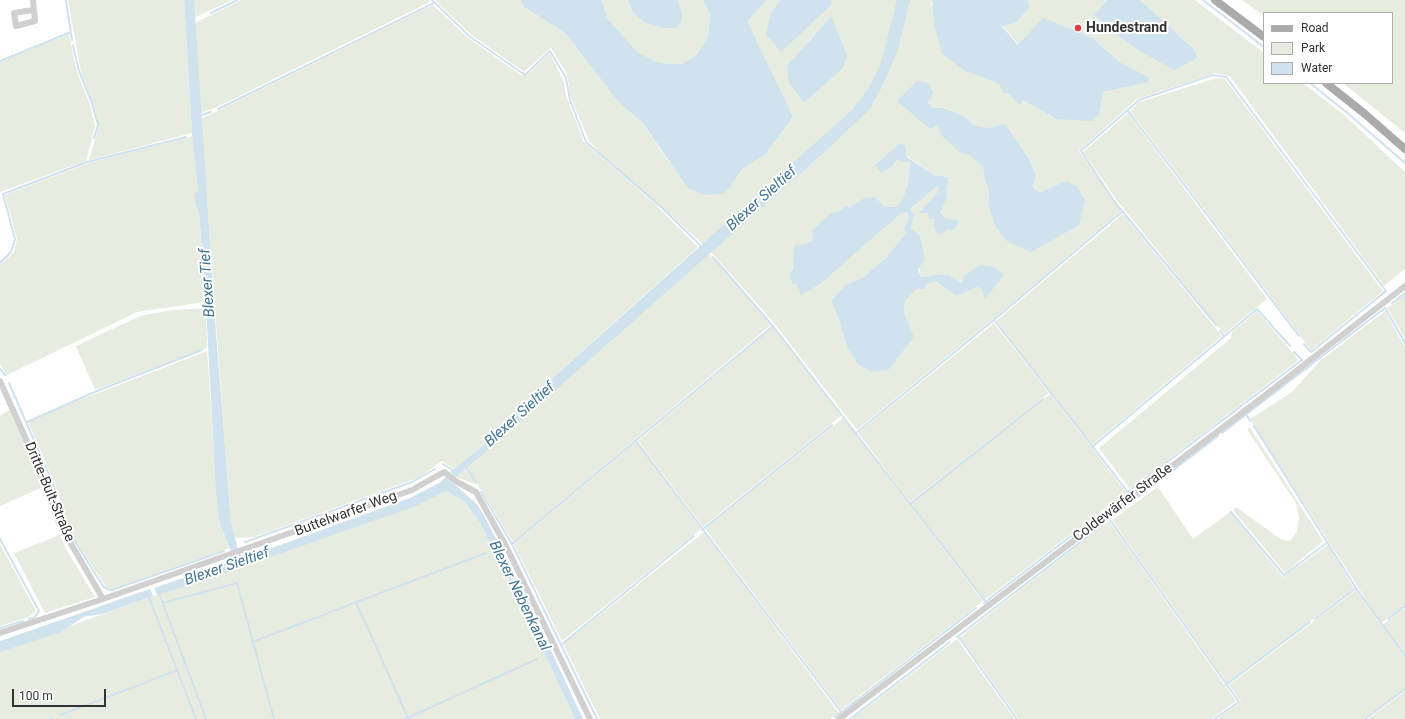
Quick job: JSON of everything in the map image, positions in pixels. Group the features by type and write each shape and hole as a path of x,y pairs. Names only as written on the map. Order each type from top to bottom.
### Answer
{"main road":[{"path":"1214,0 1263,36"},
{"path":"1327,84 1405,149"}],"street":[{"path":"33,0 34,10 35,21 16,26 14,13 34,10"},
{"name":"Coldewärfer Straße","path":"839,719 1405,286"},
{"name":"Dritte-Bult-Straße","path":"0,381 12,404 35,459 59,523 103,599"},
{"name":"Buttelwarfer Weg","path":"103,599 417,488 444,472 457,482 476,492 506,546 590,719"},
{"path":"0,634 103,599"}],"green space":[{"path":"68,0 184,0 192,133 89,160 99,126 94,106 81,72"},
{"path":"194,0 232,0 194,18"},
{"path":"241,0 429,0 430,2 215,108 200,113 195,23"},
{"path":"435,0 521,0 524,7 565,33 620,104 642,122 669,162 725,192 743,168 765,155 793,117 746,21 767,0 780,0 771,13 831,5 831,0 932,0 931,3 965,71 999,84 1003,93 1008,93 1020,104 1023,100 1056,119 1100,112 1103,92 1148,82 1149,77 1118,61 1093,38 1043,19 1019,45 1002,25 1016,23 1030,7 1027,0 1107,0 1094,15 1138,50 1194,49 1140,0 1195,0 1263,52 1263,84 1304,84 1344,115 1405,172 1405,269 1384,286 1230,76 1215,73 1137,99 1079,151 1121,211 1003,311 857,430 774,323 711,252 660,205 609,162 589,141 571,98 567,74 551,48 524,72 470,34","holes":["831,17 842,68 804,103 809,40","917,81 934,92 928,102 932,108 944,108 966,117 973,125 988,128 1029,159 1036,175 1033,188 1040,192 1066,181 995,226 988,204 989,191 984,178 983,167 936,124","905,145 907,156 934,175 949,177 946,193 948,197 940,211 945,218 935,229 933,226 936,219 928,213 920,213 940,191 937,186 910,209 914,215 911,228 921,277 940,274 949,275 962,283 1004,275 985,298 981,289 977,287 957,296 935,280 916,288 905,301 904,312 914,337 840,322 831,301 845,285 862,278 886,258 906,233 904,228 909,218 907,212 900,214 802,294 796,284 792,284 789,274 805,244 813,240 831,213 839,211 845,206 850,207 864,198 875,198 884,206 896,207 902,200 908,184 910,163 897,160 891,167"]},
{"path":"602,0 628,0 633,13 643,22 662,28 677,28 681,10 677,0 703,0 710,15 708,37 697,55 682,64 659,63 637,52 624,38 607,18"},
{"path":"1242,0 1405,0 1405,133 1344,84 1393,84 1393,12 1263,12 1263,15"},
{"path":"433,5 467,37 521,75 527,75 550,53 564,82 566,96 584,142 655,204 698,247 509,417 485,444 454,469 442,461 420,477 254,537 234,538 231,523 201,119"},
{"path":"69,34 76,69 90,104 95,126 86,161 0,192 0,62"},
{"path":"1217,78 1225,79 1383,291 1311,350 1130,111 1139,102"},
{"path":"1128,113 1267,299 1224,334 1116,199 1083,152"},
{"path":"193,136 198,191 195,194 196,207 199,211 205,302 137,312 7,375 0,364 0,265 14,252 17,239 5,195 89,163"},
{"path":"1123,214 1222,336 1092,445 996,321"},
{"path":"709,254 771,325 513,542 467,467"},
{"path":"1405,294 1405,339 1387,308"},
{"path":"206,308 207,348 95,390 76,346 140,316 172,310"},
{"path":"1257,311 1299,360 1130,489 1099,448 1231,338 1232,332"},
{"path":"1385,311 1405,347 1405,605 1381,623 1250,419 1292,392 1320,361"},
{"path":"994,323 1049,393 910,502 858,433"},
{"path":"773,327 842,415 703,527 638,441"},
{"path":"207,351 219,521 229,548 112,589 107,588 74,539 65,516 58,491 28,422 82,399"},
{"path":"1050,394 1126,492 985,600 911,504"},
{"path":"11,409 43,487 0,506 0,416"},
{"path":"843,418 983,601 841,710 705,529"},
{"path":"1249,426 1323,541 1285,573 1233,510 1236,507 1282,540 1290,541 1297,532 1299,517 1296,503 1248,431"},
{"path":"636,442 701,529 562,641 514,544"},
{"path":"466,468 475,484 456,477"},
{"path":"1158,487 1193,539 1230,512 1283,577 1328,545 1354,588 1227,683 1112,520"},
{"path":"446,491 465,502 480,523 524,609 575,719 0,719 0,651"},
{"path":"1109,521 1236,701 1211,719 1019,719 960,637"},
{"path":"704,532 839,713 830,719 600,719 563,644"},
{"path":"60,535 66,549 95,597 45,613 14,553"},
{"path":"0,544 36,611 29,617 0,626"},
{"path":"1356,590 1405,658 1405,688 1363,719 1217,719 1241,702 1229,685"},
{"path":"1405,608 1405,654 1383,624"},
{"path":"957,639 1015,719 852,719"},
{"path":"1405,691 1405,719 1368,719"}],"water":[{"name":"Blexer Tief","path":"184,0 194,0 214,303 206,304 199,211 196,207 194,194 198,191 192,133"},
{"path":"521,0 602,0 607,18 637,52 659,63 682,64 697,55 708,37 710,15 703,0 767,0 747,21 793,117 765,155 743,168 725,193 705,195 688,188 642,122 620,104 565,33 524,7"},
{"path":"628,0 677,0 681,10 682,19 677,28 662,28 643,22 633,13"},
{"path":"780,0 831,0 831,5 781,52 766,34 771,13"},
{"name":"Blexer Sieltief","path":"897,0 910,0 898,49 884,83 869,110 808,167 456,477 450,472 485,444 509,417 851,111 868,89 880,67"},
{"path":"932,0 1027,0 1030,7 1016,23 1002,26 1018,45 1043,18 1093,38 1118,61 1149,77 1149,82 1103,92 1100,112 1093,121 1056,119 1023,100 1020,105 1008,93 1003,93 999,84 965,71 942,54 934,23"},
{"path":"1107,0 1140,0 1194,49 1197,58 1174,70 1138,50 1094,15"},
{"path":"831,16 847,55 843,68 804,103 789,83 787,66"},
{"path":"917,81 928,83 934,93 928,102 932,108 944,108 966,117 973,125 988,128 1005,124 1029,159 1036,175 1033,188 1040,192 1066,181 1077,187 1085,200 1079,225 1031,252 1008,242 995,226 988,204 989,191 984,178 983,167 968,154 961,153 941,135 937,125 930,129 897,101"},
{"path":"899,144 905,145 907,157 934,175 949,177 946,193 948,197 940,212 945,218 959,221 954,230 948,229 941,234 936,232 933,226 935,219 929,219 928,213 919,213 939,191 937,186 910,209 914,215 911,228 920,236 925,259 918,269 921,277 940,274 949,275 962,283 964,276 980,265 994,267 1004,275 985,299 981,289 977,287 957,296 935,281 927,284 924,289 916,289 905,301 904,312 914,337 888,370 872,372 858,364 847,347 840,322 831,301 845,285 862,278 886,258 906,233 904,228 909,218 907,212 900,214 821,283 801,295 796,284 792,284 789,274 793,268 794,246 805,244 813,240 812,231 831,213 839,211 845,206 850,207 864,198 875,197 884,206 896,207 902,200 908,184 910,163 897,160 891,167 881,173 875,165"},
{"path":"214,307 231,523 238,549 231,552 219,521 216,490 206,308"},
{"path":"446,477 477,504 485,517 526,597 583,719 575,719 524,609 480,523 465,502 446,491 416,506 193,584 157,595 154,588 232,561 232,557 240,554 244,558 410,498 439,483"},
{"path":"150,589 153,596 102,614 83,617 61,632 0,652 0,641"}],"waterway":[{"path":"66,0 72,40"},
{"path":"211,13 237,0"},
{"path":"432,0 469,36 522,73 526,74 550,51 566,78 570,100 586,142 661,207 702,247"},
{"path":"1203,0 1263,46"},
{"path":"218,109 434,3"},
{"path":"0,61 71,32"},
{"path":"73,46 79,71 92,103 98,125 94,138"},
{"path":"1216,325 1114,201 1081,151 1139,100 1213,75 1226,77 1386,291 1311,352 1304,344"},
{"path":"1311,84 1405,163"},
{"path":"1128,111 1299,336"},
{"path":"199,116 211,112"},
{"path":"0,263 11,252 15,239 3,194 87,162 186,137"},
{"path":"856,433 994,320 1123,211"},
{"path":"713,257 773,326 985,601"},
{"path":"1392,303 1405,293"},
{"path":"1222,433 1385,308 1405,343"},
{"path":"1092,447 1257,309 1290,346"},
{"path":"994,320 1128,492"},
{"name":"Blexer Nebenkanal","path":"512,544 773,326"},
{"path":"1220,331 1224,336"},
{"path":"27,422 97,391 202,350"},
{"path":"1125,494 1302,360 1294,352"},
{"path":"0,369 5,375"},
{"path":"9,383 57,493"},
{"path":"910,504 1043,399"},
{"path":"1246,414 1250,421"},
{"path":"702,530 832,425"},
{"path":"1254,426 1356,588 1405,656"},
{"path":"1108,520 1218,436"},
{"path":"636,441 841,712"},
{"path":"443,464 454,471"},
{"path":"466,467 476,483"},
{"path":"245,542 412,482 435,469"},
{"name":"Blexer Nebenkanal","path":"481,492 512,544 597,719"},
{"path":"984,603 1118,500"},
{"name":"Blexer Sieltief","path":"59,502 74,540 103,586 107,589 112,590 224,551"},
{"path":"1231,512 1284,575 1328,542"},
{"path":"1110,520 1239,702 1214,719"},
{"path":"957,637 1101,526"},
{"path":"562,644 694,536"},
{"path":"0,539 39,611 35,617 29,619"},
{"name":"Blexer Nebenkanal","path":"252,642 486,553"},
{"name":"Blexer Sieltief","path":"163,603 237,583 274,719"},
{"path":"1315,619 1356,588"},
{"path":"159,593 206,719"},
{"path":"148,595 196,719"},
{"path":"356,602 408,718"},
{"path":"1388,619 1405,606"},
{"path":"835,717 976,608"},
{"path":"0,628 23,621"},
{"path":"1226,685 1310,622"},
{"path":"958,636 1017,719"},
{"path":"850,719 950,642"},
{"name":"Blexer Nebenkanal","path":"405,719 537,659"},
{"path":"60,715 178,670"},
{"path":"1365,719 1405,689"}],"place":[{"name":"Hundestrand","path":"1078,28"}]}
